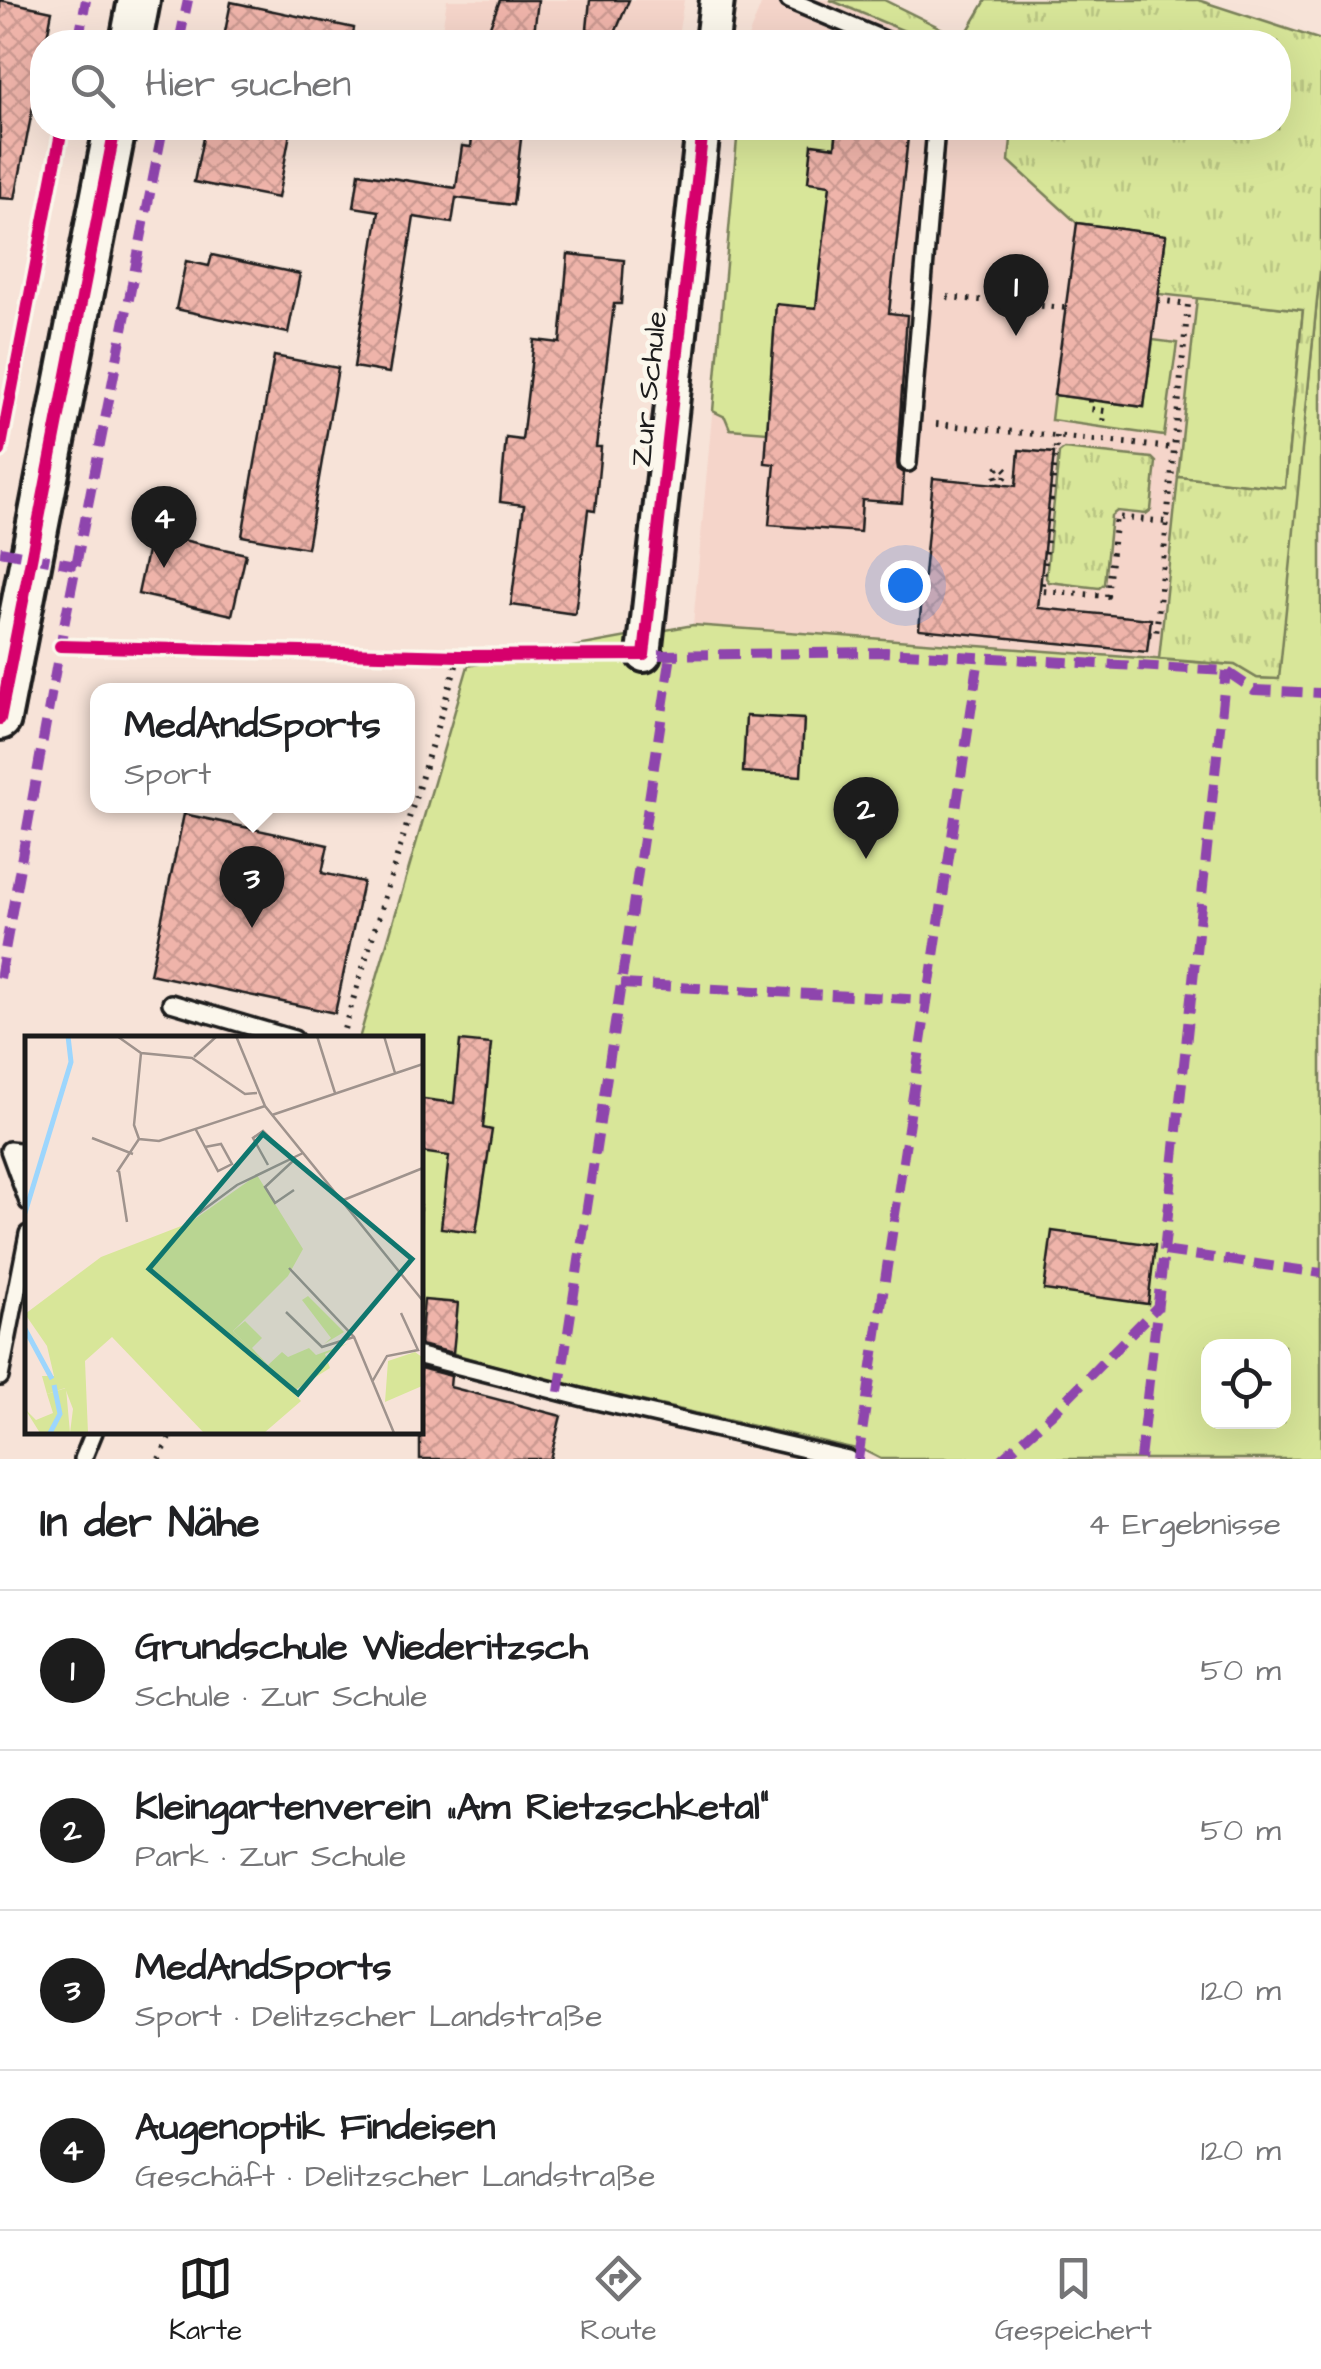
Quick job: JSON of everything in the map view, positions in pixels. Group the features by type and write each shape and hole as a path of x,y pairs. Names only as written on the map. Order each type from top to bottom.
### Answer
{"street":[{"path":"133,30 139,0"},
{"path":"713,30 717,0"},
{"path":"2,696 113,140"},
{"name":"Zur Schule","path":"644,655 702,140"}],"lane":[{"path":"789,0 860,30"},
{"path":"908,463 935,140"},
{"path":"171,1003 284,1036"},
{"path":"4,1149 25,1195"},
{"path":"0,1377 25,1249"},
{"path":"422,1357 848,1459"},
{"path":"83,1459 93,1434"}],"path":[{"path":"922,294 1066,308"},
{"path":"1149,634 1156,635 1188,304 1158,300"},
{"path":"1090,400 1090,408 1105,411 1102,426"},
{"path":"912,422 1174,448"},
{"path":"1057,436 1042,591 1107,596 1116,517 1166,522"},
{"path":"60,646 458,656 644,655"},
{"path":"415,797 458,656"},
{"path":"342,1036 410,813"},
{"path":"159,1459 172,1434"}],"shaded area":[{"path":"447,0 684,0 679,30 442,30"},
{"path":"763,0 884,0 945,30 751,30"},
{"path":"986,0 1198,0 1290,30 968,30"},
{"path":"1291,30 1321,40 1321,261 1279,679 1235,665 693,625 737,140 1291,140"}],"green space":[{"path":"830,0 884,0 945,30 902,30"},
{"path":"986,0 1198,0 1290,30 968,30"},
{"path":"1291,30 1321,40 1321,261 1279,679 1257,678 1235,665 1159,659 1178,477 1285,488 1303,310 1159,294 1166,235 1077,223 1009,161 1011,140 1291,140"},
{"path":"737,140 836,140 816,308 776,305 767,432 730,429 725,417 713,411"},
{"path":"1321,261 1321,1459 881,1459 865,1451 535,1377 422,1345 422,1036 360,1036 468,666 693,625 1235,665 1257,678 1278,679"},
{"path":"1197,298 1303,310 1285,488 1178,477"},
{"path":"1153,340 1177,343 1164,436 1051,420 1054,395 1144,407"},
{"path":"1064,449 1152,458 1156,462 1151,510 1146,514 1117,511 1111,516 1104,584 1099,588 1049,582 1046,578 1059,453"}],"building":[{"path":"0,0 52,11 48,30 30,30 30,122 15,199 0,198"},
{"path":"500,0 538,0 534,30 489,30"},
{"path":"590,0 629,0 616,30 587,29"},
{"path":"231,2 354,28 354,30 225,30"},
{"path":"203,140 289,140 278,198 194,182"},
{"path":"472,140 521,140 513,205 456,198 452,223 414,217 389,373 354,367 379,211 354,207 359,173 456,188 462,146 471,147"},
{"path":"836,140 908,140 889,313 907,315 897,462 904,473 902,503 862,500 860,532 769,525 775,464 765,463 776,304 816,308 830,185 808,182 812,144 835,147"},
{"path":"1077,223 1166,235 1144,407 1054,395"},
{"path":"568,254 624,260 621,304 614,304 596,447 601,447 595,511 588,510 575,614 511,605 524,505 500,502 506,438 522,440 534,340 560,343"},
{"path":"212,255 300,274 288,333 176,309 186,261 209,266"},
{"path":"274,356 338,368 307,548 242,536"},
{"path":"1019,450 1054,453 1038,608 1151,619 1147,652 919,629 933,478 1016,486"},
{"path":"151,533 246,554 232,615 138,594"},
{"path":"746,716 804,719 801,776 743,772"},
{"path":"184,814 328,845 322,873 363,882 335,1013 150,974"},
{"path":"460,1041 491,1044 483,1128 492,1130 476,1232 441,1228 449,1156 422,1152 423,1099 454,1103"},
{"path":"1052,1231 1155,1245 1148,1304 1044,1290"},
{"path":"424,1300 458,1303 453,1353 422,1345"},
{"path":"422,1369 451,1376 450,1387 561,1416 550,1459 420,1459"}],"marked path":[{"path":"80,30 86,0"},
{"path":"182,30 188,0"},
{"path":"0,978 60,646 161,140"},
{"path":"0,551 76,565"},
{"path":"659,655 886,652 1226,671 1254,690 1321,693"},
{"path":"559,1392 671,655"},
{"path":"858,1459 979,658"},
{"path":"1164,1251 1226,671"},
{"path":"621,984 927,1000"},
{"path":"1140,1459 1164,1251 1321,1273"},
{"path":"1001,1459 1051,1415 1158,1306"}],"cycle path":[{"path":"0,451 60,140"},
{"path":"0,719 113,140"},
{"path":"60,646 459,656 644,655 702,140"}],"place":[{"name":"Grundschule Wiederitzsch","path":"1016,336"},
{"name":"Augenoptik Findeisen","path":"164,568"},
{"name":"Kleingartenverein „Am Rietzschketal“","path":"866,859"},
{"name":"MedAndSports","path":"252,928"}]}
